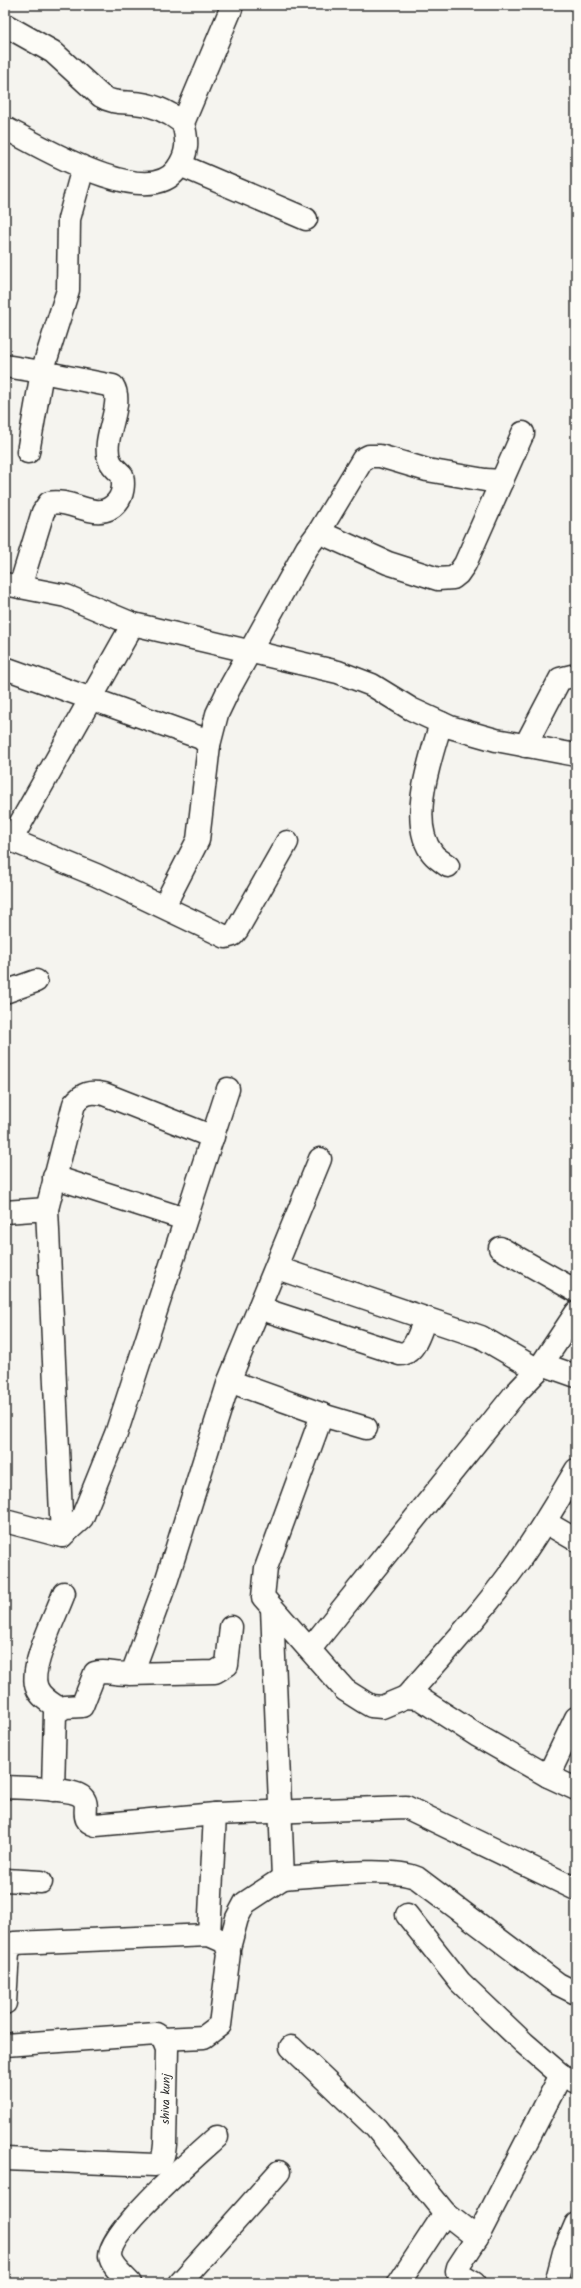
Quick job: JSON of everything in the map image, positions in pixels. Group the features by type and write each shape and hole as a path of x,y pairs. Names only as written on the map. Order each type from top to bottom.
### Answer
{"street":[{"path":"5,128 83,168 114,180 147,182 167,178 175,173 187,152 187,139 183,123 231,9"},
{"path":"5,26 54,52 100,96 107,100 120,103 148,105 163,109 183,123"},
{"path":"180,165 306,219"},
{"path":"28,452 42,372 68,290 69,219 83,168"},
{"path":"5,366 113,386 116,396 108,455 112,465 122,475 123,486 115,504 103,511 92,511 61,503 49,504 43,512 13,585 66,596 133,624 338,672 359,680 441,723 496,740 576,755"},
{"path":"319,532 388,564 438,579 448,579 458,574 465,564 523,433"},
{"path":"164,906 198,840 209,745 216,714 307,548 319,532 364,459 369,456 380,456 427,470 484,480 502,481"},
{"path":"133,624 93,698 8,839 96,875 164,906 222,935 233,935 287,842"},
{"path":"5,668 93,698 201,738 209,745"},
{"path":"525,746 560,679 576,675"},
{"path":"441,723 430,761 423,796 422,829 427,844 433,855 448,866"},
{"path":"5,992 36,982"},
{"path":"62,1536 82,1518 116,1434 228,1089"},
{"path":"62,1536 47,1209 74,1104 82,1095 92,1092 104,1094 213,1137"},
{"path":"129,1674 136,1666 167,1579 229,1381 277,1268 320,1159"},
{"path":"54,1177 185,1219"},
{"path":"5,1212 47,1209"},
{"path":"500,1248 576,1292"},
{"path":"277,1268 492,1342 540,1367 576,1376"},
{"path":"259,1308 400,1354 408,1352 412,1349 425,1319"},
{"path":"310,1649 514,1395 540,1367 576,1313"},
{"path":"229,1381 324,1415 366,1428"},
{"path":"324,1415 322,1415 266,1568 263,1597 345,1690 371,1706 382,1708 406,1697 412,1696 423,1700 478,1736 548,1776 576,1789"},
{"path":"406,1697 472,1623 513,1569 545,1522 576,1470"},
{"path":"5,1521 62,1536"},
{"path":"545,1522 576,1540"},
{"path":"60,1709 40,1694 34,1678 37,1664 64,1593"},
{"path":"272,1608 283,1878"},
{"path":"53,1790 53,1728 55,1713 60,1709 82,1706 95,1673 101,1671 129,1674 215,1672 227,1665 231,1627"},
{"path":"548,1776 576,1718"},
{"path":"5,1787 53,1790 81,1795 85,1799 86,1818 90,1823 96,1825 215,1814 406,1807 576,1889"},
{"path":"209,1935 215,1814"},
{"path":"5,2045 156,2034 163,2039 204,2037 220,2025 229,1948 237,1918 245,1903 283,1878 384,1873 409,1874 417,1878 558,1984 576,1993"},
{"path":"5,1880 41,1882"},
{"path":"407,1915 460,1982 568,2079 458,2267 457,2272 474,2283"},
{"path":"5,2004 8,1952 14,1943 209,1935 225,1942 229,1948"},
{"name":"shiva kunj","path":"5,2159 155,2165 160,2162 164,2155 165,2144 166,2049 163,2039"},
{"path":"291,2047 376,2128 445,2213 476,2238"},
{"path":"130,2283 110,2257 117,2237 165,2183 216,2137"},
{"path":"180,2283 279,2172"},
{"path":"399,2283 445,2213"},
{"path":"556,2283 570,2253 576,2224"}]}
